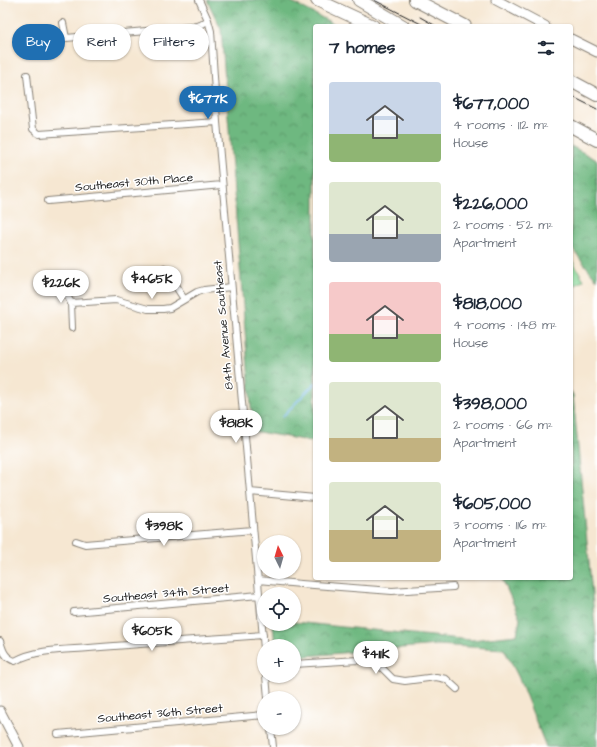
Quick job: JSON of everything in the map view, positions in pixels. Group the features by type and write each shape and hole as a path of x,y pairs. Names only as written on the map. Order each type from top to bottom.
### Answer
{"highway":[{"path":"317,0 370,24"},
{"path":"328,0 370,24"},
{"path":"359,0 400,24"},
{"path":"415,0 461,24"},
{"path":"573,82 597,95"},
{"path":"573,127 597,140"}],"street":[{"name":"84th Avenue Southeast","path":"199,0 208,20 213,42 222,185 258,587"},
{"path":"496,0 541,24"},
{"path":"63,22 66,38 192,27 208,20"},
{"path":"573,40 597,52"},
{"path":"27,75 31,122 33,129 39,134 217,122"},
{"name":"Southeast 30th Place","path":"48,201 222,185"},
{"path":"164,268 184,299"},
{"path":"57,277 71,303 72,328"},
{"path":"71,303 116,300 148,309 163,309 170,308 192,294 204,290 231,287"},
{"path":"250,492 313,498"},
{"path":"76,541 86,544 253,530"},
{"path":"258,580 392,591 453,587"},
{"name":"Southeast 34th Street","path":"74,612 257,595"},
{"name":"84th Avenue Southeast","path":"263,631 263,639"},
{"path":"0,641 4,654 9,659 15,661 24,656 41,653 263,635"},
{"path":"301,664 358,660 376,662 393,679 405,681 436,677 446,679 457,689"},
{"path":"0,711 19,747"},
{"name":"Southeast 36th Street","path":"58,734 257,716"},
{"path":"272,735 273,747"}],"green space":[{"path":"207,0 288,0 334,24 313,24 313,442 253,431 221,29"},
{"path":"573,147 597,160 597,280 573,250"},
{"path":"573,262 584,280 573,287"},
{"path":"573,395 597,646 597,747 546,747 518,676 504,649 437,645 301,656 301,639 274,639 274,631 301,631 301,623 471,640 517,635 520,619 503,580 573,580"}],"waterway":[{"path":"283,416 313,385"}],"tram line":[{"path":"374,0 421,24"},
{"path":"420,17 432,24"},
{"path":"573,97 597,109"}]}
